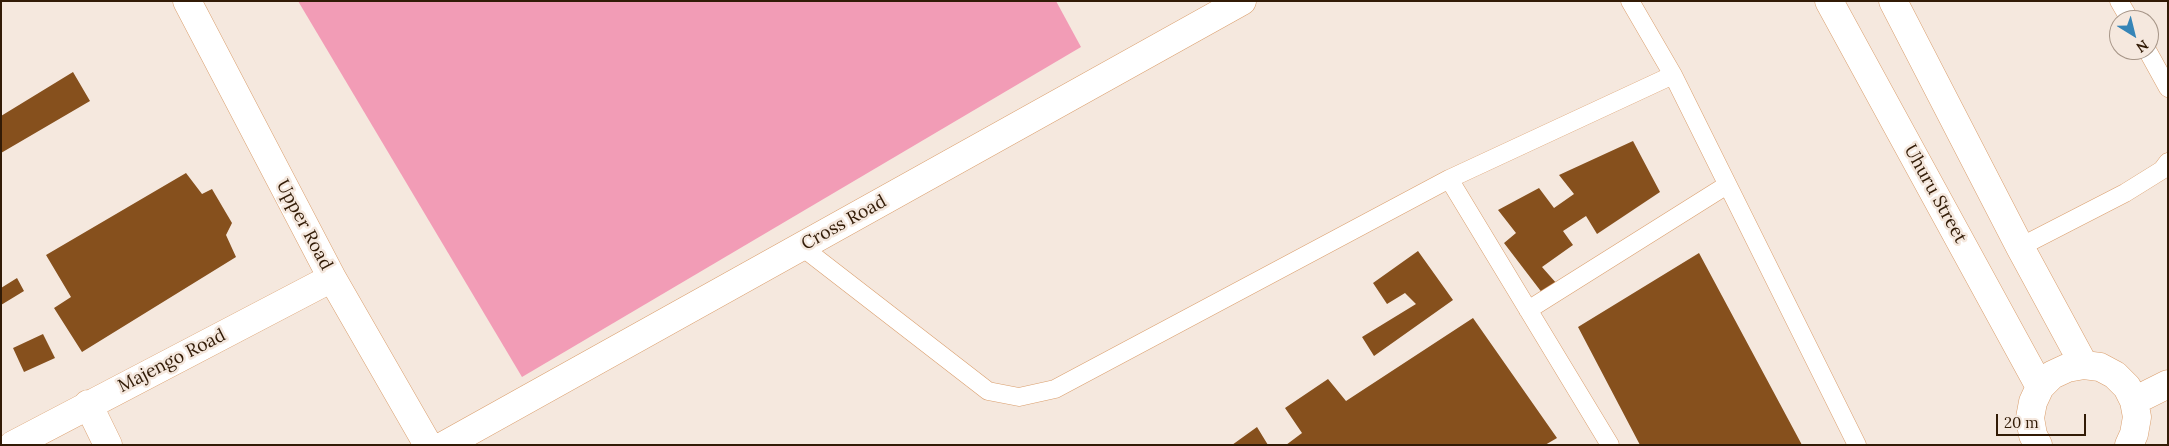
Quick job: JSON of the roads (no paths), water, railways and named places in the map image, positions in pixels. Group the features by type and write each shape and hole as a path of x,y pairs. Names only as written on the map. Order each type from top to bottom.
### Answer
{"street":[{"name":"Upper Road","path":"187,1 332,278 428,445"},
{"name":"Cross Road","path":"445,445 1242,1"},
{"name":"Uhuru Street","path":"1829,1 2040,387"},
{"path":"1893,1 2020,247 2084,365"},
{"name":"Majengo Road","path":"13,445 88,404 332,278"},
{"path":"2038,445 2033,435 2030,418 2033,402 2040,387 2052,375 2067,368 2084,365 2100,367 2115,375 2127,386 2134,401 2137,418 2134,434 2129,445"},
{"path":"2134,401 2168,384"},
{"path":"88,404 108,445"}],"lane":[{"path":"1630,1 1673,76 1857,445"},
{"path":"2153,60 2168,88"},
{"path":"802,247 988,391 1019,397 1055,389 1449,179 1673,76"},
{"path":"2020,247 2125,193 2162,170 2168,162"},
{"path":"1449,179 1610,445"},
{"path":"1528,310 1727,185"}]}
